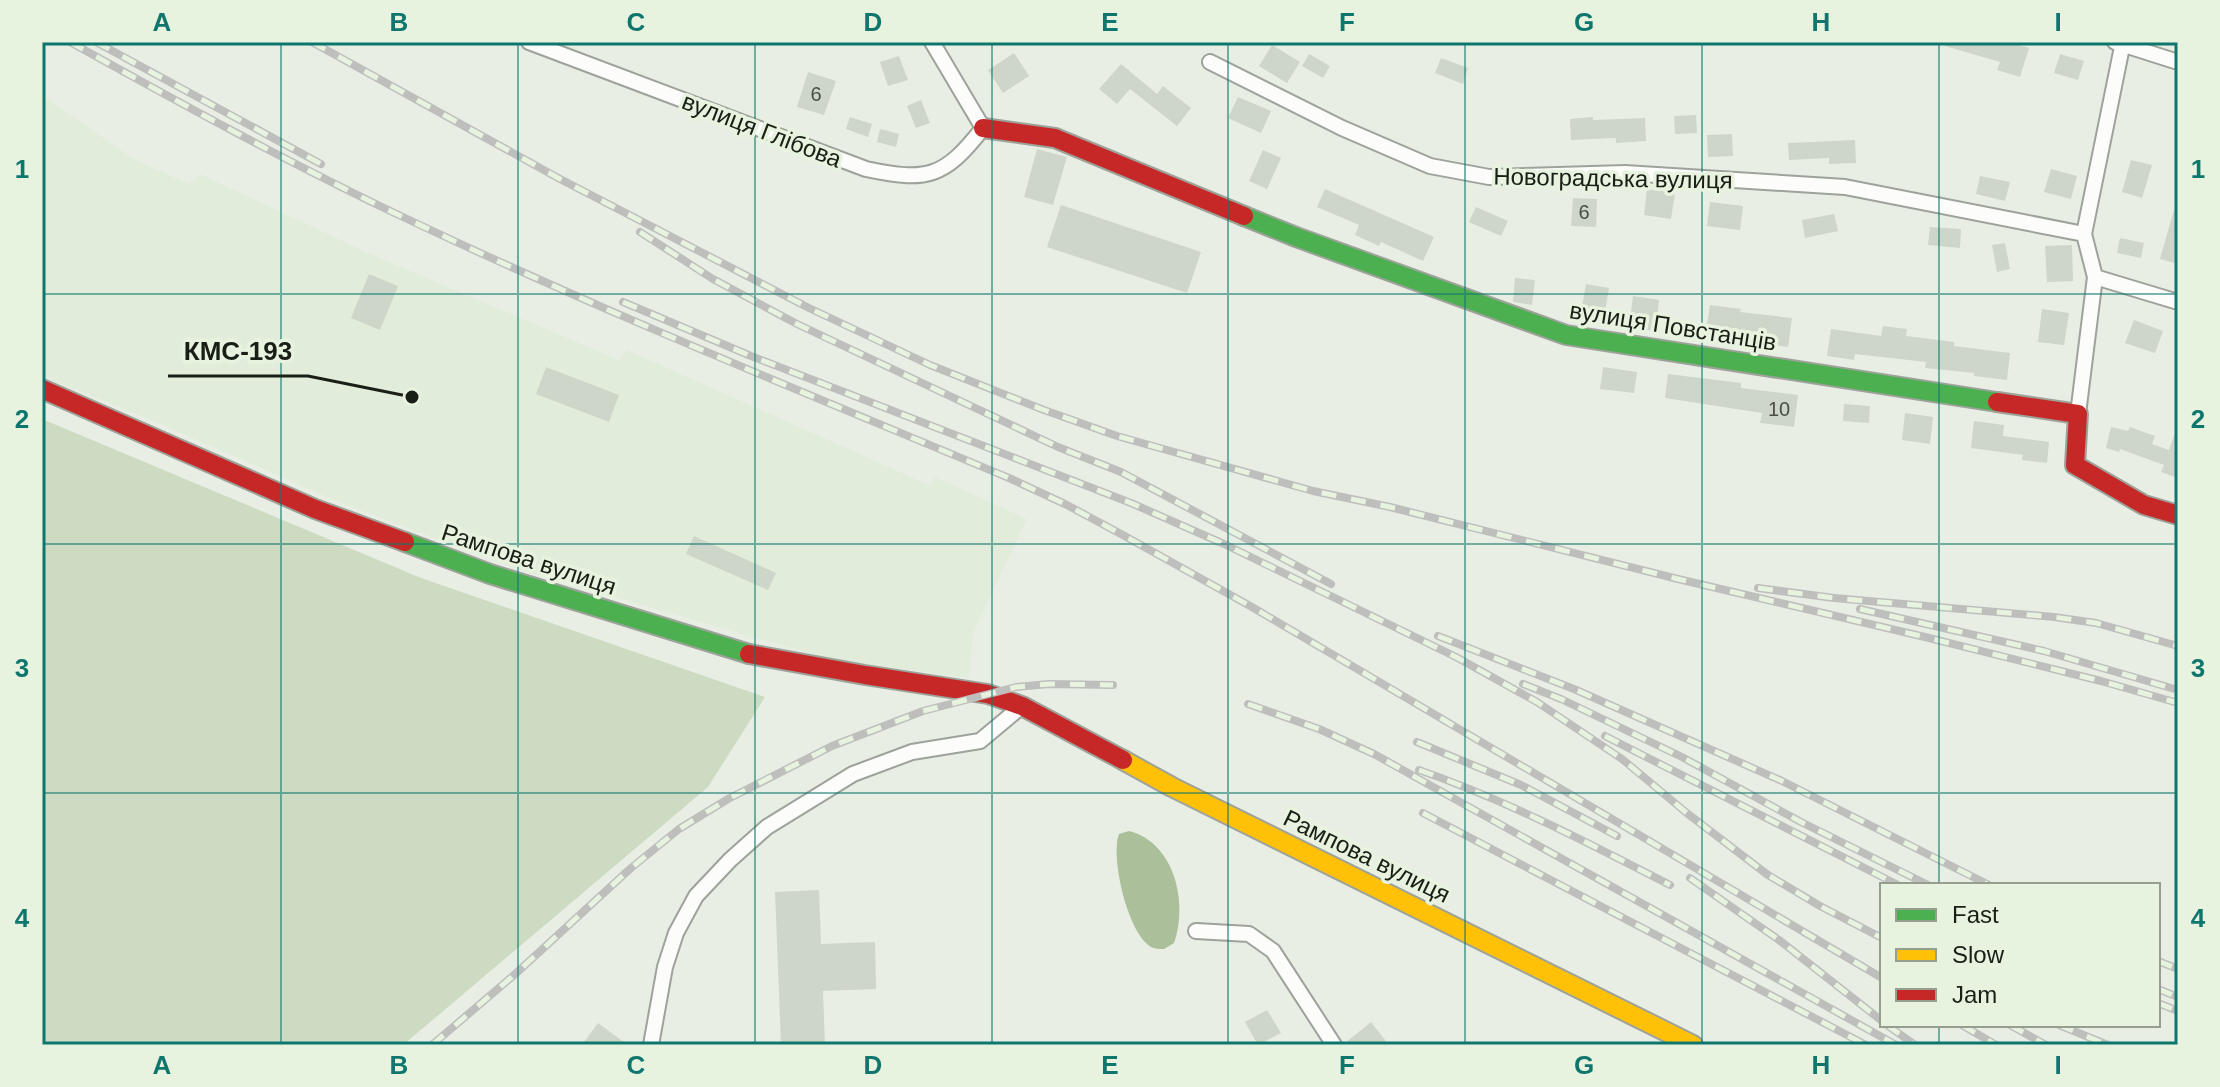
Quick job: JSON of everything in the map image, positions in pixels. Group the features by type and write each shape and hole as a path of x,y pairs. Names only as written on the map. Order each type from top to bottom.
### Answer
{"street":[{"name":"вулиця Глібова","path":"529,42 866,169 902,176 936,173 965,151 983,128"},
{"path":"932,42 983,128"},
{"path":"2178,62 2120,43 2084,234 2095,277 2078,414 2075,465 2144,505 2178,515"},
{"name":"Новоградська вулиця","path":"1210,62 1342,128 1430,166 1489,177 1625,173 1845,187 2084,234"},
{"name":"вулиця Повстанців","path":"983,128 1055,138 1296,237 1566,335 2078,414"},
{"path":"2095,277 2178,302"},
{"name":"Рампова вулиця","path":"42,389 315,509 490,574 740,652 988,694 1022,706 1172,787 1693,1045"},
{"path":"651,1045 665,967 676,933 696,896 730,860 767,827 853,774 912,752 980,741 1022,706"},
{"path":"1196,931 1249,934 1273,951 1334,1045"}],"shaded area":[{"path":"42,95 132,158 188,184 200,174 366,252 619,360 627,350 929,485 935,477 1027,519 973,634 969,678 829,659 511,567 341,503 42,376"},
{"path":"42,419 421,578 765,697 708,787 403,1045 42,1045"},
{"path":"1129,831 1157,848 1174,876 1178,893 1178,927 1174,943 1164,949 1151,947 1143,939 1128,912 1119,877 1117,845 1119,834"}],"building":[{"path":"1945,42 2009,42 2029,48 2020,77 1997,70 2000,62 1945,46"},
{"path":"1272,45 1300,62 1287,83 1259,66"},
{"path":"1014,53 1029,76 1003,93 988,70"},
{"path":"1309,54 1330,66 1323,78 1302,66"},
{"path":"2060,54 2084,61 2078,80 2054,73"},
{"path":"899,56 908,80 888,86 880,62"},
{"path":"1441,58 1468,68 1463,84 1435,73"},
{"path":"1121,64 1157,94 1163,86 1191,108 1177,126 1130,89 1117,104 1099,89"},
{"path":"808,72 836,81 824,115 797,107"},
{"path":"1238,97 1271,111 1261,133 1228,118"},
{"path":"921,100 930,123 916,128 907,106"},
{"path":"1696,115 1697,133 1675,134 1674,116"},
{"path":"850,117 872,124 868,137 846,129"},
{"path":"1593,117 1593,120 1645,118 1646,141 1616,143 1616,138 1571,140 1570,119"},
{"path":"880,129 899,134 896,147 877,142"},
{"path":"1732,134 1733,156 1708,157 1707,135"},
{"path":"1855,140 1856,163 1829,164 1829,158 1789,160 1788,143"},
{"path":"1037,149 1067,157 1053,205 1024,197"},
{"path":"1263,150 1281,158 1267,189 1249,181"},
{"path":"2131,160 2152,165 2142,198 2122,192"},
{"path":"2051,169 2077,176 2071,199 2044,192"},
{"path":"1980,176 2010,182 2005,201 1976,194"},
{"path":"1325,189 1434,237 1423,261 1381,242 1379,246 1355,235 1359,225 1317,207"},
{"path":"1647,189 1675,193 1671,219 1644,215"},
{"path":"1573,198 1597,199 1596,227 1571,226"},
{"path":"1710,202 1743,206 1740,230 1707,226"},
{"path":"1061,205 1201,252 1187,293 1047,247"},
{"path":"1476,207 1508,221 1501,236 1469,222"},
{"path":"2174,210 2178,211 2178,264 2160,259"},
{"path":"1834,214 1838,231 1805,238 1802,220"},
{"path":"1930,227 1961,229 1960,248 1928,245"},
{"path":"2120,238 2144,243 2141,258 2117,253"},
{"path":"2005,243 2010,269 1997,272 1992,245"},
{"path":"2072,245 2073,281 2047,282 2045,246"},
{"path":"369,274 398,286 380,330 351,318"},
{"path":"1515,278 1535,280 1532,305 1513,302"},
{"path":"1586,284 1609,288 1604,317 1581,313"},
{"path":"1633,296 1659,300 1656,331 1629,328"},
{"path":"1710,305 1792,318 1788,347 1754,342 1755,337 1706,331"},
{"path":"2042,309 2069,313 2064,345 2038,342"},
{"path":"2134,320 2163,331 2155,353 2125,343"},
{"path":"1883,326 1907,329 1906,336 2010,353 2007,380 1925,368 1926,362 1855,354 1854,360 1827,356 1831,329 1881,336"},
{"path":"546,367 619,395 609,422 536,394"},
{"path":"1603,367 1637,372 1634,393 1600,389"},
{"path":"1668,374 1741,383 1741,388 1798,395 1794,427 1760,423 1762,413 1665,398"},
{"path":"1844,404 1870,406 1869,423 1843,421"},
{"path":"1905,413 1933,417 1930,444 1902,440"},
{"path":"1974,421 2004,425 2003,436 2049,442 2047,463 2022,460 2023,455 1971,448"},
{"path":"2111,427 2128,431 2130,427 2155,436 2152,444 2169,450 2178,430 2178,478 2161,472 2164,465 2120,449 2119,452 2106,448"},
{"path":"694,536 776,573 768,590 686,554"},
{"path":"819,890 821,944 875,942 876,989 823,991 825,1045 781,1045 775,892"},
{"path":"1267,1010 1281,1033 1258,1045 1245,1022"},
{"path":"1371,1022 1389,1045 1344,1045 1344,1044"},
{"path":"598,1023 628,1045 582,1045"}],"railway":[{"path":"70,42 277,154 478,252 1065,504 1252,607 1880,977"},
{"path":"96,42 321,164"},
{"path":"312,42 560,179 809,308 930,365 1117,436 1313,491 1925,637 2178,703"},
{"path":"640,232 713,279 797,324 1058,447 1121,472 1331,584"},
{"path":"623,302 751,356 1131,503 1224,544 1456,657 1537,702 1622,759 1768,875 1880,937"},
{"path":"1758,588 1834,598 2054,617 2096,623 2178,646"},
{"path":"1860,609 2044,651 2178,690"},
{"path":"1438,636 1574,689 1782,781 1985,883"},
{"path":"1523,684 1682,757 1801,822 1924,883"},
{"path":"432,1045 631,868 679,829 728,799 832,746 923,711 1016,687 1113,685"},
{"path":"1248,704 1319,729 1374,754 1896,1045"},
{"path":"1605,736 1894,883"},
{"path":"1417,742 1521,785 1617,836"},
{"path":"1419,770 1515,808 1670,885"},
{"path":"1423,813 1866,1045"},
{"path":"1690,878 1779,940 1880,1019"},
{"path":"2160,962 2178,969"},
{"path":"2160,990 2178,997"},
{"path":"2160,1004 2178,1011"},
{"path":"1890,1027 1915,1045"},
{"path":"1965,1027 1996,1045"},
{"path":"2014,1027 2046,1045"},
{"path":"2064,1027 2108,1045"}],"traffic: fast":[{"path":"1244,216 1566,335 1997,402"},
{"path":"405,542 490,574 749,654"}],"traffic: slow":[{"path":"1123,760 1693,1045"}],"traffic: jam":[{"path":"983,128 1055,138 1244,216"},
{"path":"42,389 315,509 405,542"},
{"path":"1997,402 2078,414 2075,465 2144,505 2178,515"},
{"path":"749,654 988,694 1022,706 1123,760"}],"place":[{"name":"КМС-193","path":"412,397"}]}
